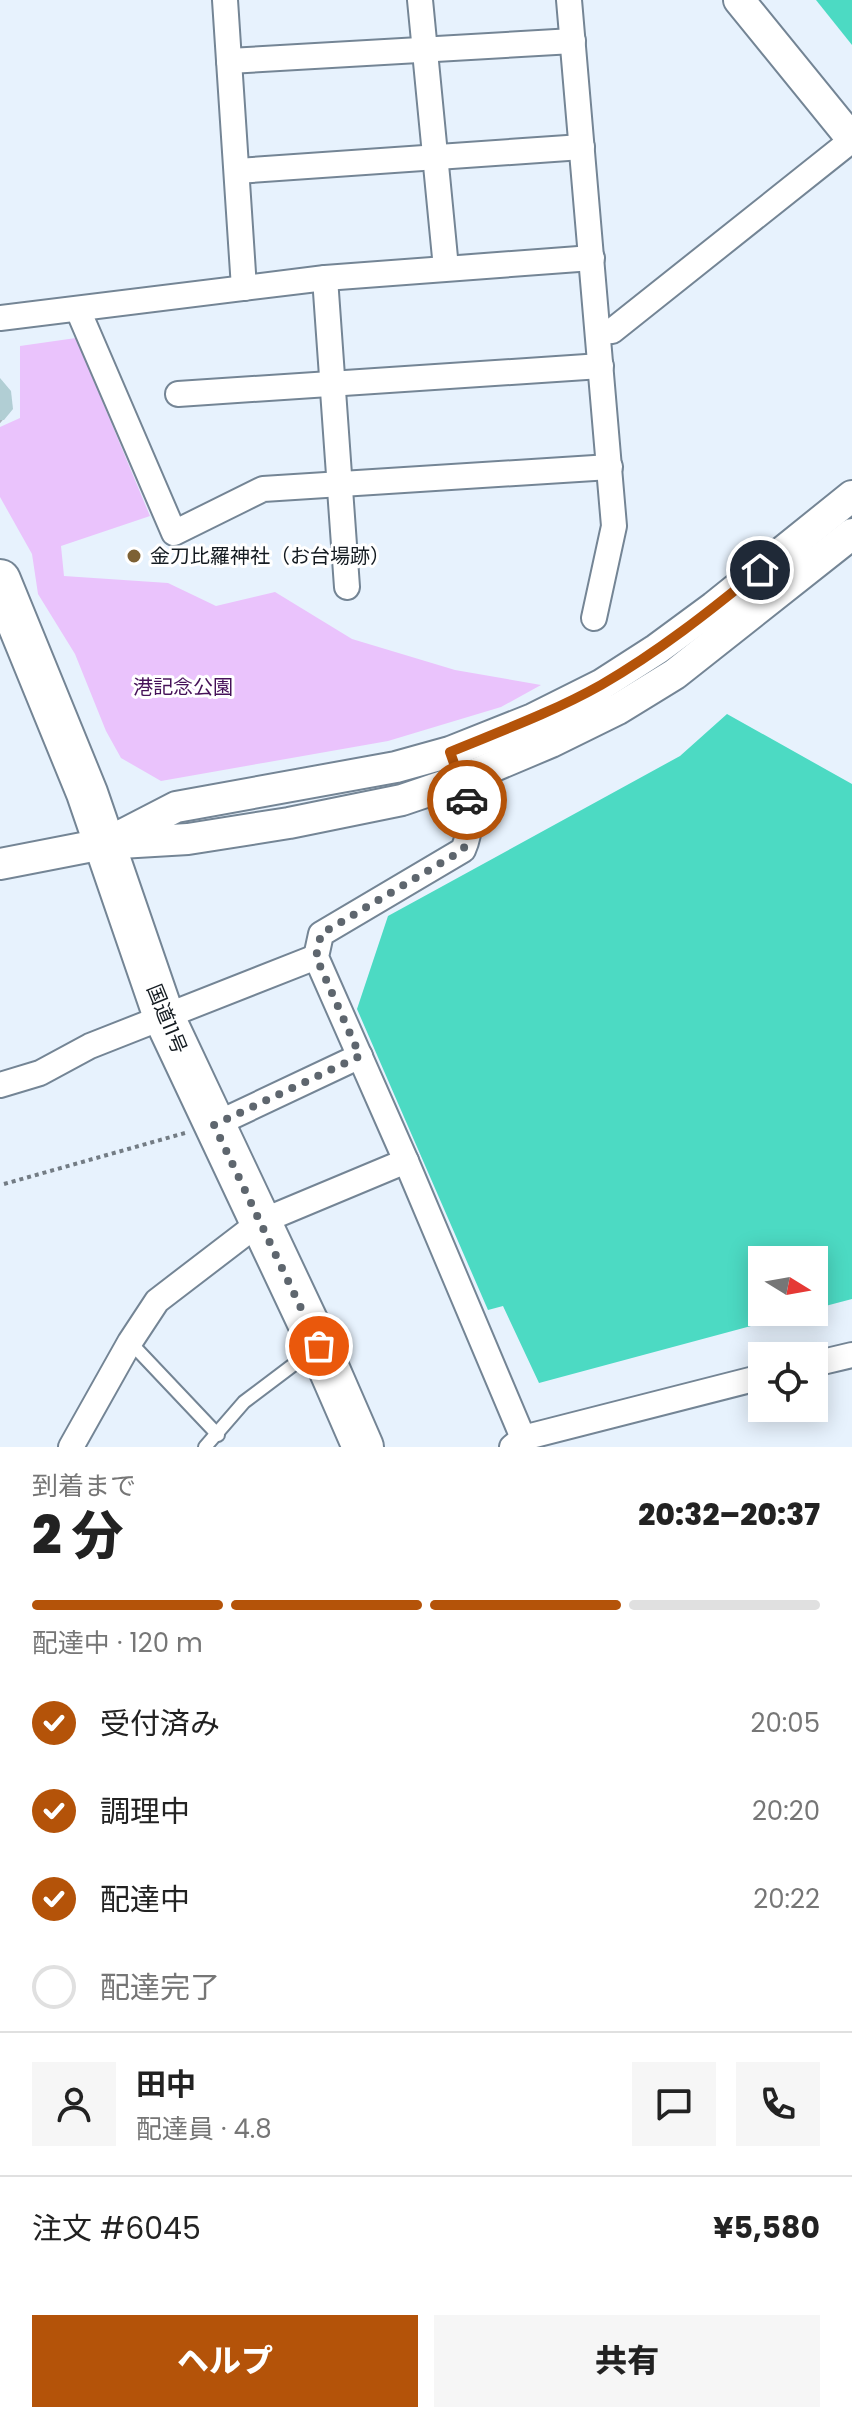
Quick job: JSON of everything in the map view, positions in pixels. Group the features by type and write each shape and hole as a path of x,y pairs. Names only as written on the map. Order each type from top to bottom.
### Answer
{"highway":[{"name":"国道11号","path":"2,590 63,730 164,1017 319,1346 363,1447"}],"street":[{"path":"225,0 244,288"},
{"path":"420,0 446,268"},
{"path":"569,0 614,526 594,618"},
{"path":"598,332 612,331 852,140 739,0"},
{"path":"229,61 573,41"},
{"path":"237,171 582,147"},
{"path":"0,318 325,278 592,258"},
{"path":"325,278 347,587"},
{"path":"78,310 174,533 263,489 610,467"},
{"path":"178,394 601,366"},
{"path":"103,844 176,807 396,767 450,752 533,719 601,685 714,607 852,496"},
{"path":"0,864 103,844 188,839 289,823 402,800 461,780 551,742 618,709 675,674 852,534"},
{"path":"450,752 471,816 469,838 463,850 321,934 316,957 406,1161 517,1442 748,1381"},
{"path":"0,1085 40,1073 90,1046 316,957"},
{"path":"214,1125 360,1056"},
{"path":"71,1447 130,1342 157,1301 260,1222 406,1161"},
{"path":"828,1361 852,1355"}],"lane":[{"path":"130,1342 218,1435"},
{"path":"205,1447 244,1402 319,1346"}],"path":[{"path":"4,1184 214,1125"}],"green space":[{"name":"港記念公園","path":"76,338 150,516 61,546 64,576 168,583 216,606 275,592 352,639 455,670 541,685 501,707 388,741 161,781 121,758 106,731 75,654 38,594 32,554 0,497 0,427 20,418 20,346"}],"shaded area":[{"path":"816,0 852,0 852,45"},
{"path":"727,714 852,784 852,1299 828,1305 828,1246 748,1246 748,1326 751,1326 539,1383 503,1306 488,1310 357,1009 388,916 680,756"}],"building":[{"path":"0,378 11,391 13,409 4,420 0,420"}],"way so far":[{"path":"319,1346 214,1125 360,1056 316,957 321,934 463,850 469,838 471,816 467,800"}],"place":[{"name":"金刀比羅神社（お台場跡）","path":"134,556"}],"route":[{"path":"467,800 450,752 533,719 601,685 657,649 760,570"}]}
